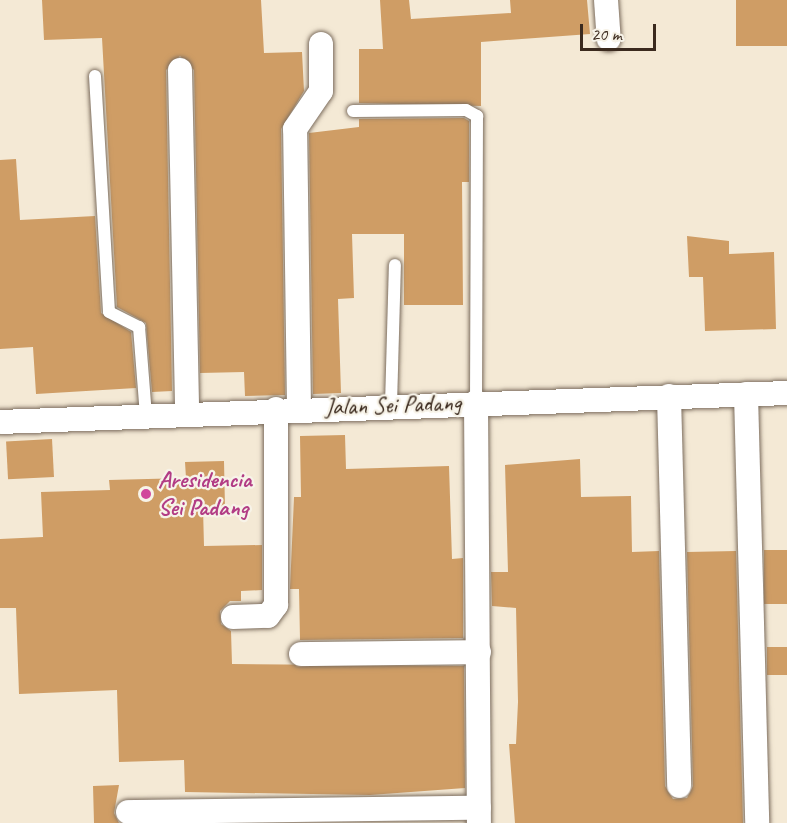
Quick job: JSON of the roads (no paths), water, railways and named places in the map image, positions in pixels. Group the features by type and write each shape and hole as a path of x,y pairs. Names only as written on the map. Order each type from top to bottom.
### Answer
{"street":[{"path":"606,0 609,39"},
{"path":"232,617 268,616 276,605 287,408 295,129 321,91 321,44"},
{"path":"180,70 187,413"},
{"name":"Jalan Sei Padang","path":"0,422 287,408 787,393"},
{"path":"746,394 757,823"},
{"path":"669,396 679,786"},
{"path":"128,812 479,815 476,402"},
{"path":"301,654 479,652"}],"lane":[{"path":"95,76 109,312 139,327 146,415"},
{"path":"353,111 466,110 477,116 476,402"},
{"path":"391,405 395,265"}],"place":[{"name":"Aresidencia Sei Padang","path":"146,494"}]}
